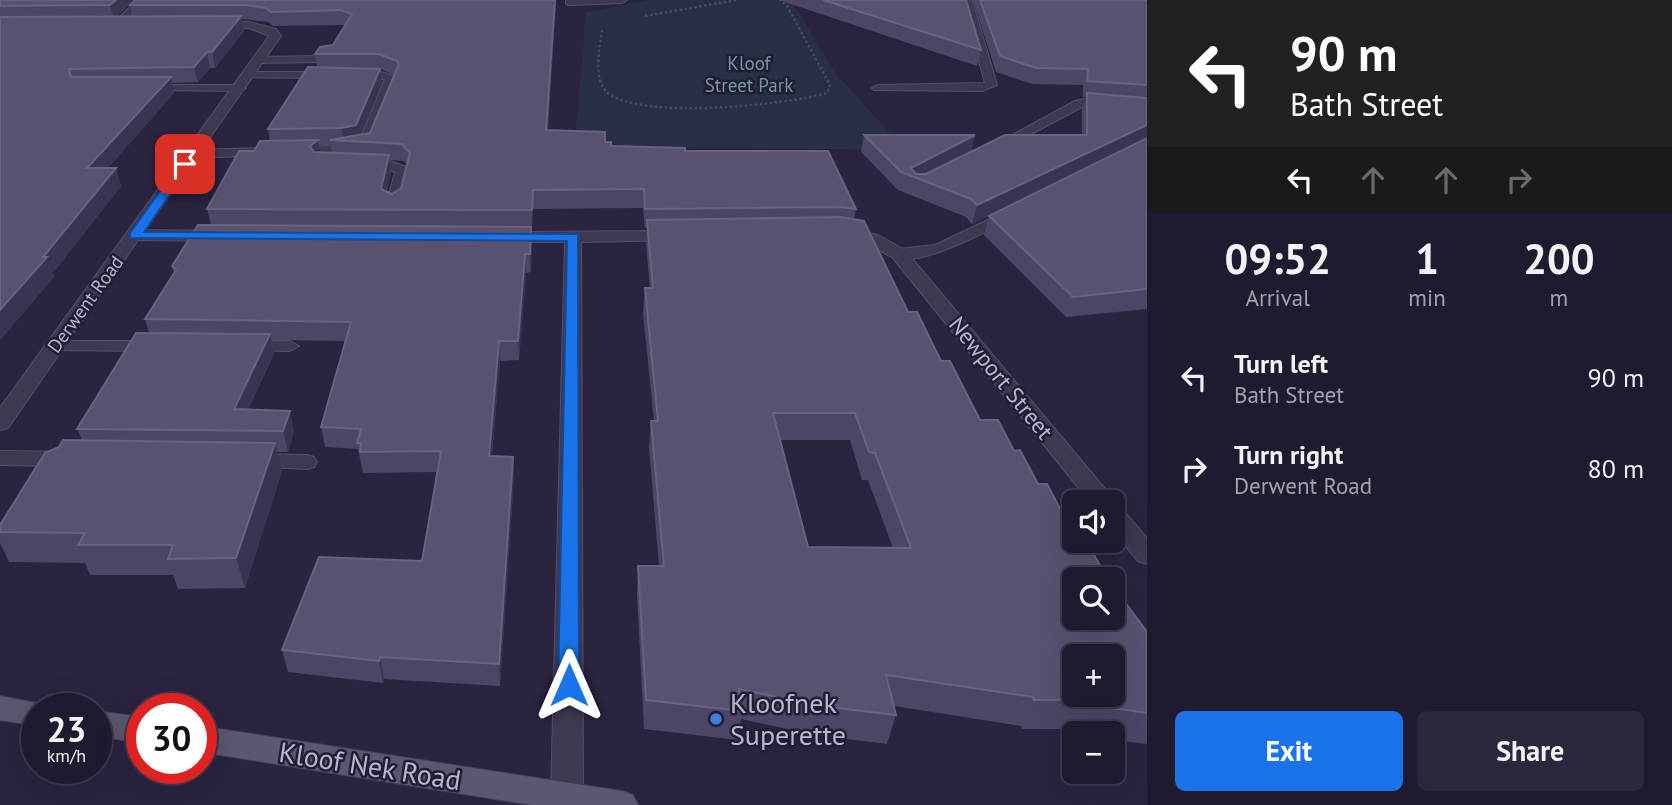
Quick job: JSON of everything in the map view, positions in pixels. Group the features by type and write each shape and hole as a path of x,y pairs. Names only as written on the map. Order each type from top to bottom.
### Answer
{"main road":[{"path":"0,708 21,711"},
{"name":"Kloof Nek Road","path":"217,742 622,805"}],"street":[{"path":"143,0 113,25 144,25"},
{"name":"Derwent Road","path":"0,423 273,42 275,33 249,25 194,25"},
{"path":"836,233 872,239 899,254"},
{"path":"135,235 231,236"},
{"path":"491,237 698,235"},
{"path":"567,797 573,237"},
{"name":"Newport Street","path":"899,254 1093,490"},
{"path":"1125,528 1147,555"}],"lane":[{"path":"569,2 622,0"},
{"path":"878,88 968,89 991,85 967,0"},
{"path":"260,60 329,57 342,37"},
{"path":"136,88 380,75 391,77 365,146 279,158"},
{"path":"986,152 1079,104 1090,102 1147,108"},
{"path":"189,159 279,158 397,166 402,170 393,206"},
{"path":"899,254 939,249 1024,206"},
{"path":"55,346 169,346"},
{"path":"223,346 290,346"},
{"path":"0,458 94,459"},
{"path":"240,461 307,462"}],"path":[{"path":"641,17 737,0"},
{"path":"606,25 601,32 599,71 602,86 619,99 715,107 789,104 827,93 831,85 787,6 779,0"}],"green space":[{"name":"Kloof Street Park","path":"647,0 791,0 839,79 905,150 575,146 586,12"}],"building":[{"path":"0,0 116,0 110,5 0,6"},
{"path":"135,0 555,0 546,130 605,132 605,142 611,142 611,146 685,148 685,151 828,151 856,209 645,209 644,189 533,190 532,210 207,209 239,151 254,151 260,141 318,140 310,146 314,152 389,155 381,189 392,194 401,188 410,153 402,144 330,140 370,133 399,64 379,54 315,54 320,47 333,45 352,14 341,10 271,12 266,8 246,5 130,5"},
{"path":"823,0 966,0 981,50"},
{"path":"980,0 1147,0 1147,85 1087,81 1088,69 1036,68 1000,56"},
{"path":"241,16 212,52 207,52 194,67 69,69 71,77 171,77 87,168 116,168 43,257 47,257 0,310 0,17"},
{"path":"308,67 380,69 356,125 341,128 268,129"},
{"path":"1087,93 1147,98 1147,125 977,205 971,199 901,172 864,135 975,135 911,168 916,174 926,174 1005,135 1087,135"},
{"path":"1147,138 1147,289 1073,297 989,216"},
{"path":"840,217 864,221 908,312 917,312 941,361 950,361 980,420 998,420 1014,451 1020,450 1038,484 1047,484 1062,512 1062,553 1093,553 1101,567 1062,567 1062,630 1125,630 1125,602 1147,632 1147,713 1105,707 1125,707 1125,644 1062,644 1062,700 1034,700 1033,697 886,675 896,715 820,706 739,689 742,711 646,700 638,566 664,566 651,421 658,421 645,288 653,288 647,220","holes":["773,413 855,413 869,452 875,453 911,548 808,547"]},
{"path":"198,225 531,227 530,254 525,254 518,341 499,341 489,456 513,457 499,664 380,657 379,661 282,650 319,557 422,561 441,451 360,452 361,443 357,443 361,429 321,427 351,322 145,319 176,270 172,266"},
{"path":"136,333 270,334 234,409 290,411 283,431 77,429"},
{"path":"63,440 275,443 236,558 168,559 173,545 78,545 85,533 0,532 0,525 45,453 59,447"}],"place":[{"name":"Kloofnek Superette","path":"716,719"}],"route":[{"path":"185,164 135,235 573,237 569,685"}]}
